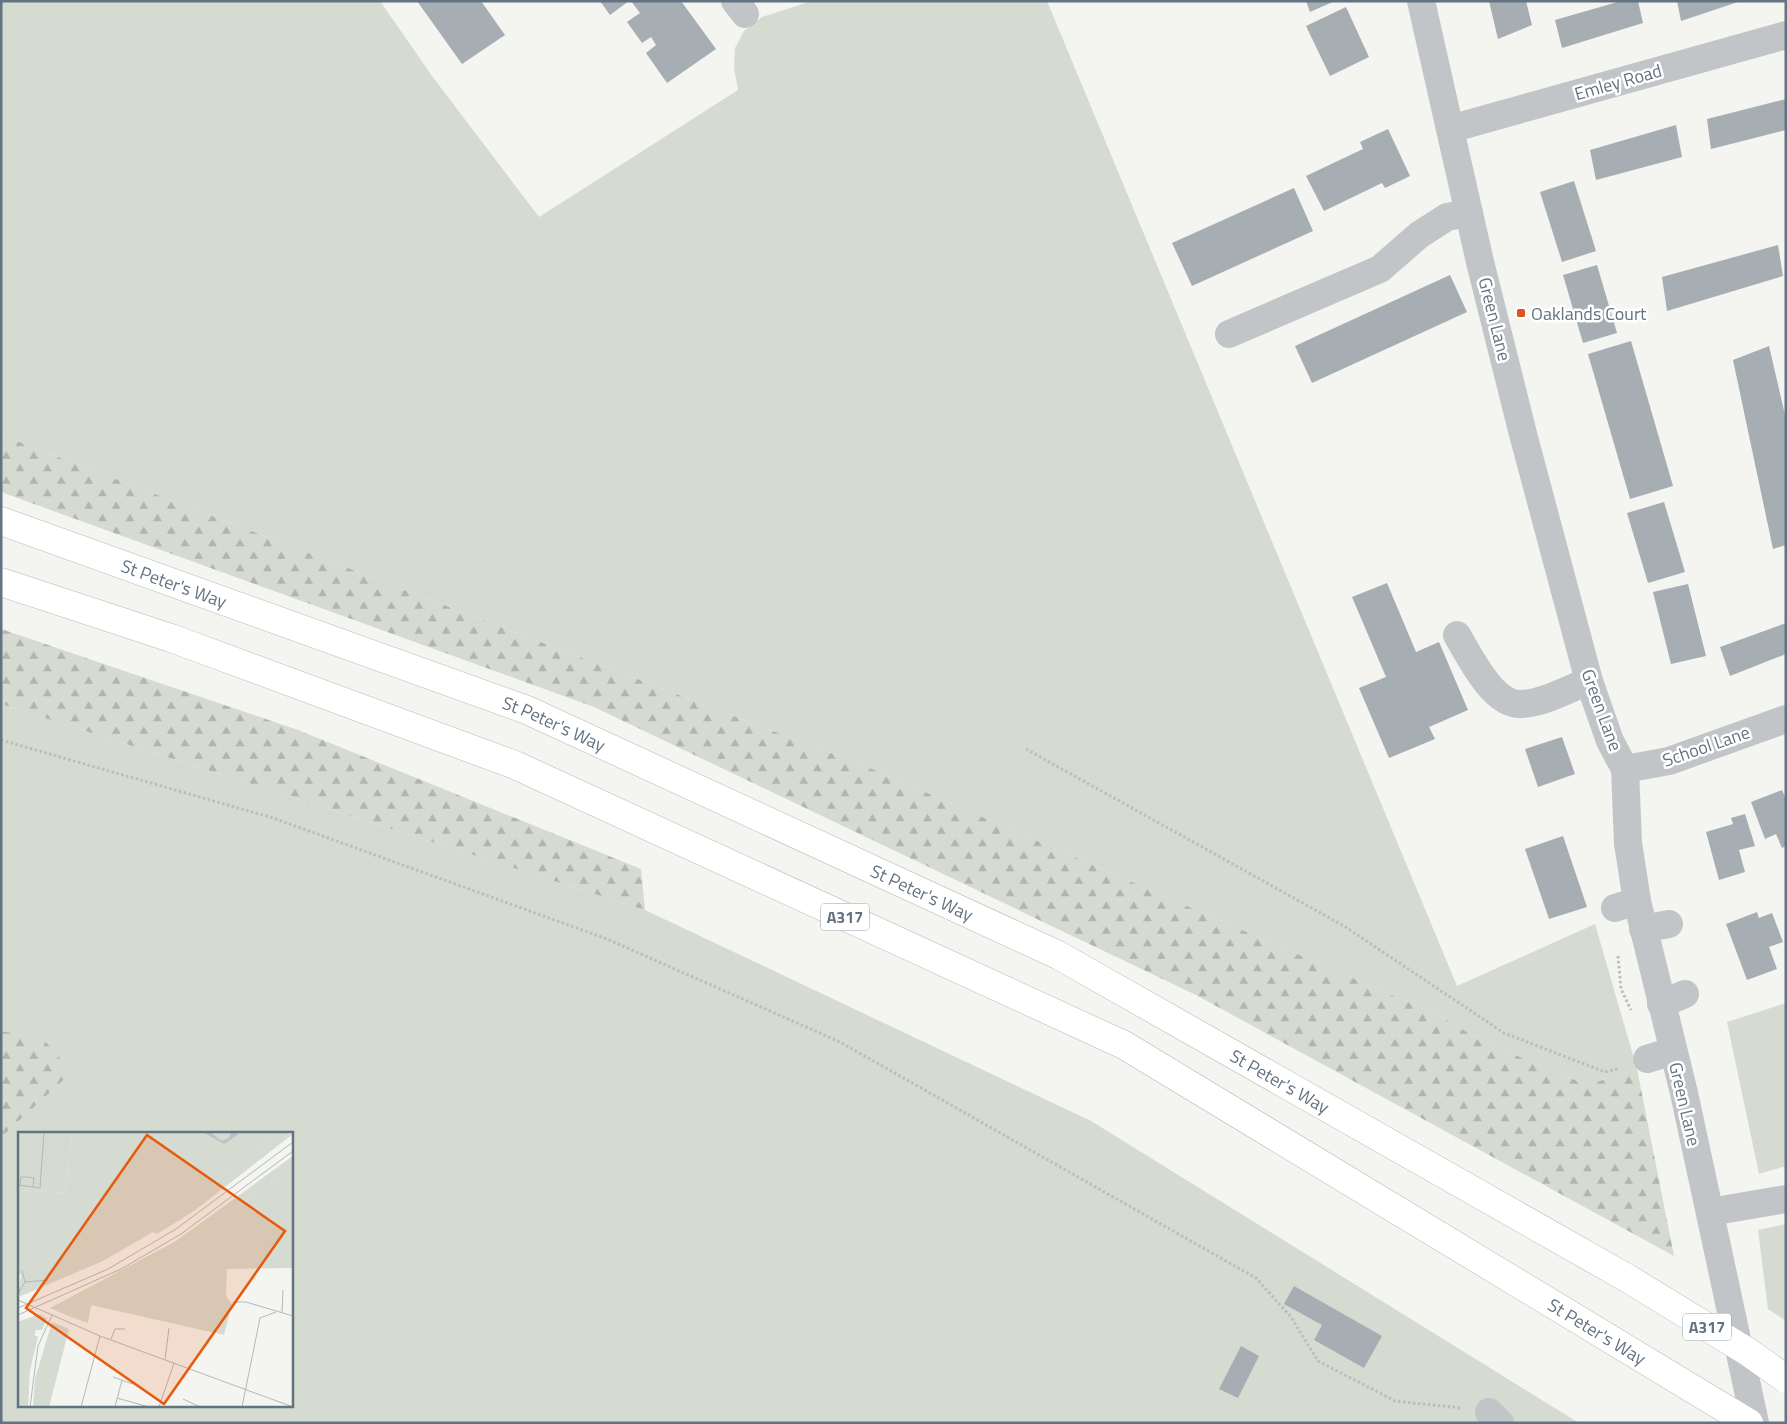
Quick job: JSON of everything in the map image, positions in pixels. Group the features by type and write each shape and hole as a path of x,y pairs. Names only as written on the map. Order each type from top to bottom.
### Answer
{"main road":[{"name":"St Peter's Way","path":"1,521 527,710 1049,950 1627,1278 1748,1352 1786,1379"},
{"name":"St Peter's Way","path":"1,582 171,638 515,765 1124,1045 1749,1423"}],"street":[{"name":"Green Lane","path":"1421,1 1469,213 1523,434 1589,681 1610,741 1625,769 1628,843 1626,905 1656,927 1673,999 1673,1051 1755,1423"},
{"name":"Emley Road","path":"1450,129 1786,35"},
{"path":"1229,334 1380,269 1419,235 1447,217 1469,213"},
{"path":"1457,635 1482,677 1505,700 1518,704 1532,702 1589,681"},
{"name":"School Lane","path":"1625,769 1669,761 1786,719"},
{"path":"1646,1060 1673,1051"},
{"path":"1710,1212 1786,1199"}],"path":[{"path":"1,740 273,818 607,939 840,1042 1256,1278 1291,1317 1318,1361 1395,1401 1446,1406 1494,1418"},
{"path":"1026,749 1344,926 1504,1033 1605,1072 1646,1060"}],"green space":[{"path":"1,1 380,1 432,76 539,217 738,90 734,68 735,48 744,31 762,17 812,1 1047,1 1457,986 1595,924 1637,1069 1587,1085 1482,1041 1440,1016 872,769 1,435"},
{"path":"1,435 872,769 1440,1016 1482,1041 1587,1085 1637,1069 1674,1256 1196,995 594,707 1,492"},
{"path":"1,629 298,730 641,869 645,910 1,704"},
{"path":"1,704 645,910 1091,1121 1579,1423 1,1423"},
{"path":"1786,1003 1786,1166 1759,1174 1727,1022"},
{"path":"1,1031 44,1040 72,1072 1,1137"},
{"path":"1786,1224 1786,1321 1768,1309 1758,1230"}],"building":[{"path":"417,1 481,1 505,35 462,64"},
{"path":"600,1 629,1 610,15"},
{"path":"631,1 681,1 716,49 667,83 646,53 656,45 651,37 642,43 627,22 640,13"},
{"path":"1306,1 1335,1 1310,12"},
{"path":"1489,1 1526,1 1532,25 1498,39"},
{"path":"1621,1 1638,1 1643,23 1562,48 1555,20"},
{"path":"1677,1 1738,1 1738,2 1681,21"},
{"path":"1346,7 1369,57 1330,76 1306,26"},
{"path":"1786,99 1786,130 1711,149 1707,119"},
{"path":"1676,125 1682,157 1596,180 1590,150"},
{"path":"1388,129 1410,176 1385,188 1382,183 1324,211 1306,176 1363,149 1360,142"},
{"path":"1574,181 1596,251 1562,262 1540,192"},
{"path":"1294,188 1313,231 1192,286 1172,243"},
{"path":"1778,245 1783,276 1667,311 1662,277"},
{"path":"1597,265 1617,333 1583,343 1563,275"},
{"path":"1450,275 1467,312 1312,383 1295,346"},
{"path":"1631,341 1673,486 1630,499 1588,354"},
{"path":"1769,346 1786,419 1786,545 1773,549 1733,360"},
{"path":"1664,502 1685,572 1648,583 1627,513"},
{"path":"1387,583 1416,652 1439,642 1468,710 1429,727 1435,739 1389,758 1359,688 1386,677 1352,597"},
{"path":"1688,584 1706,656 1671,664 1653,592"},
{"path":"1786,623 1786,654 1730,676 1720,647"},
{"path":"1562,737 1575,774 1538,787 1525,749"},
{"path":"1782,790 1786,799 1786,846 1782,848 1776,834 1765,839 1751,802"},
{"path":"1745,814 1755,846 1739,850 1745,872 1719,880 1706,832 1733,824 1731,818"},
{"path":"1563,836 1587,907 1549,919 1525,849"},
{"path":"1757,912 1759,918 1772,913 1783,942 1769,947 1777,969 1747,980 1726,924"},
{"path":"1294,1286 1382,1336 1364,1368 1314,1340 1322,1325 1284,1304"},
{"path":"1241,1346 1259,1356 1238,1398 1219,1389"}],"place":[{"name":"Oaklands Court","path":"1521,313"}]}
